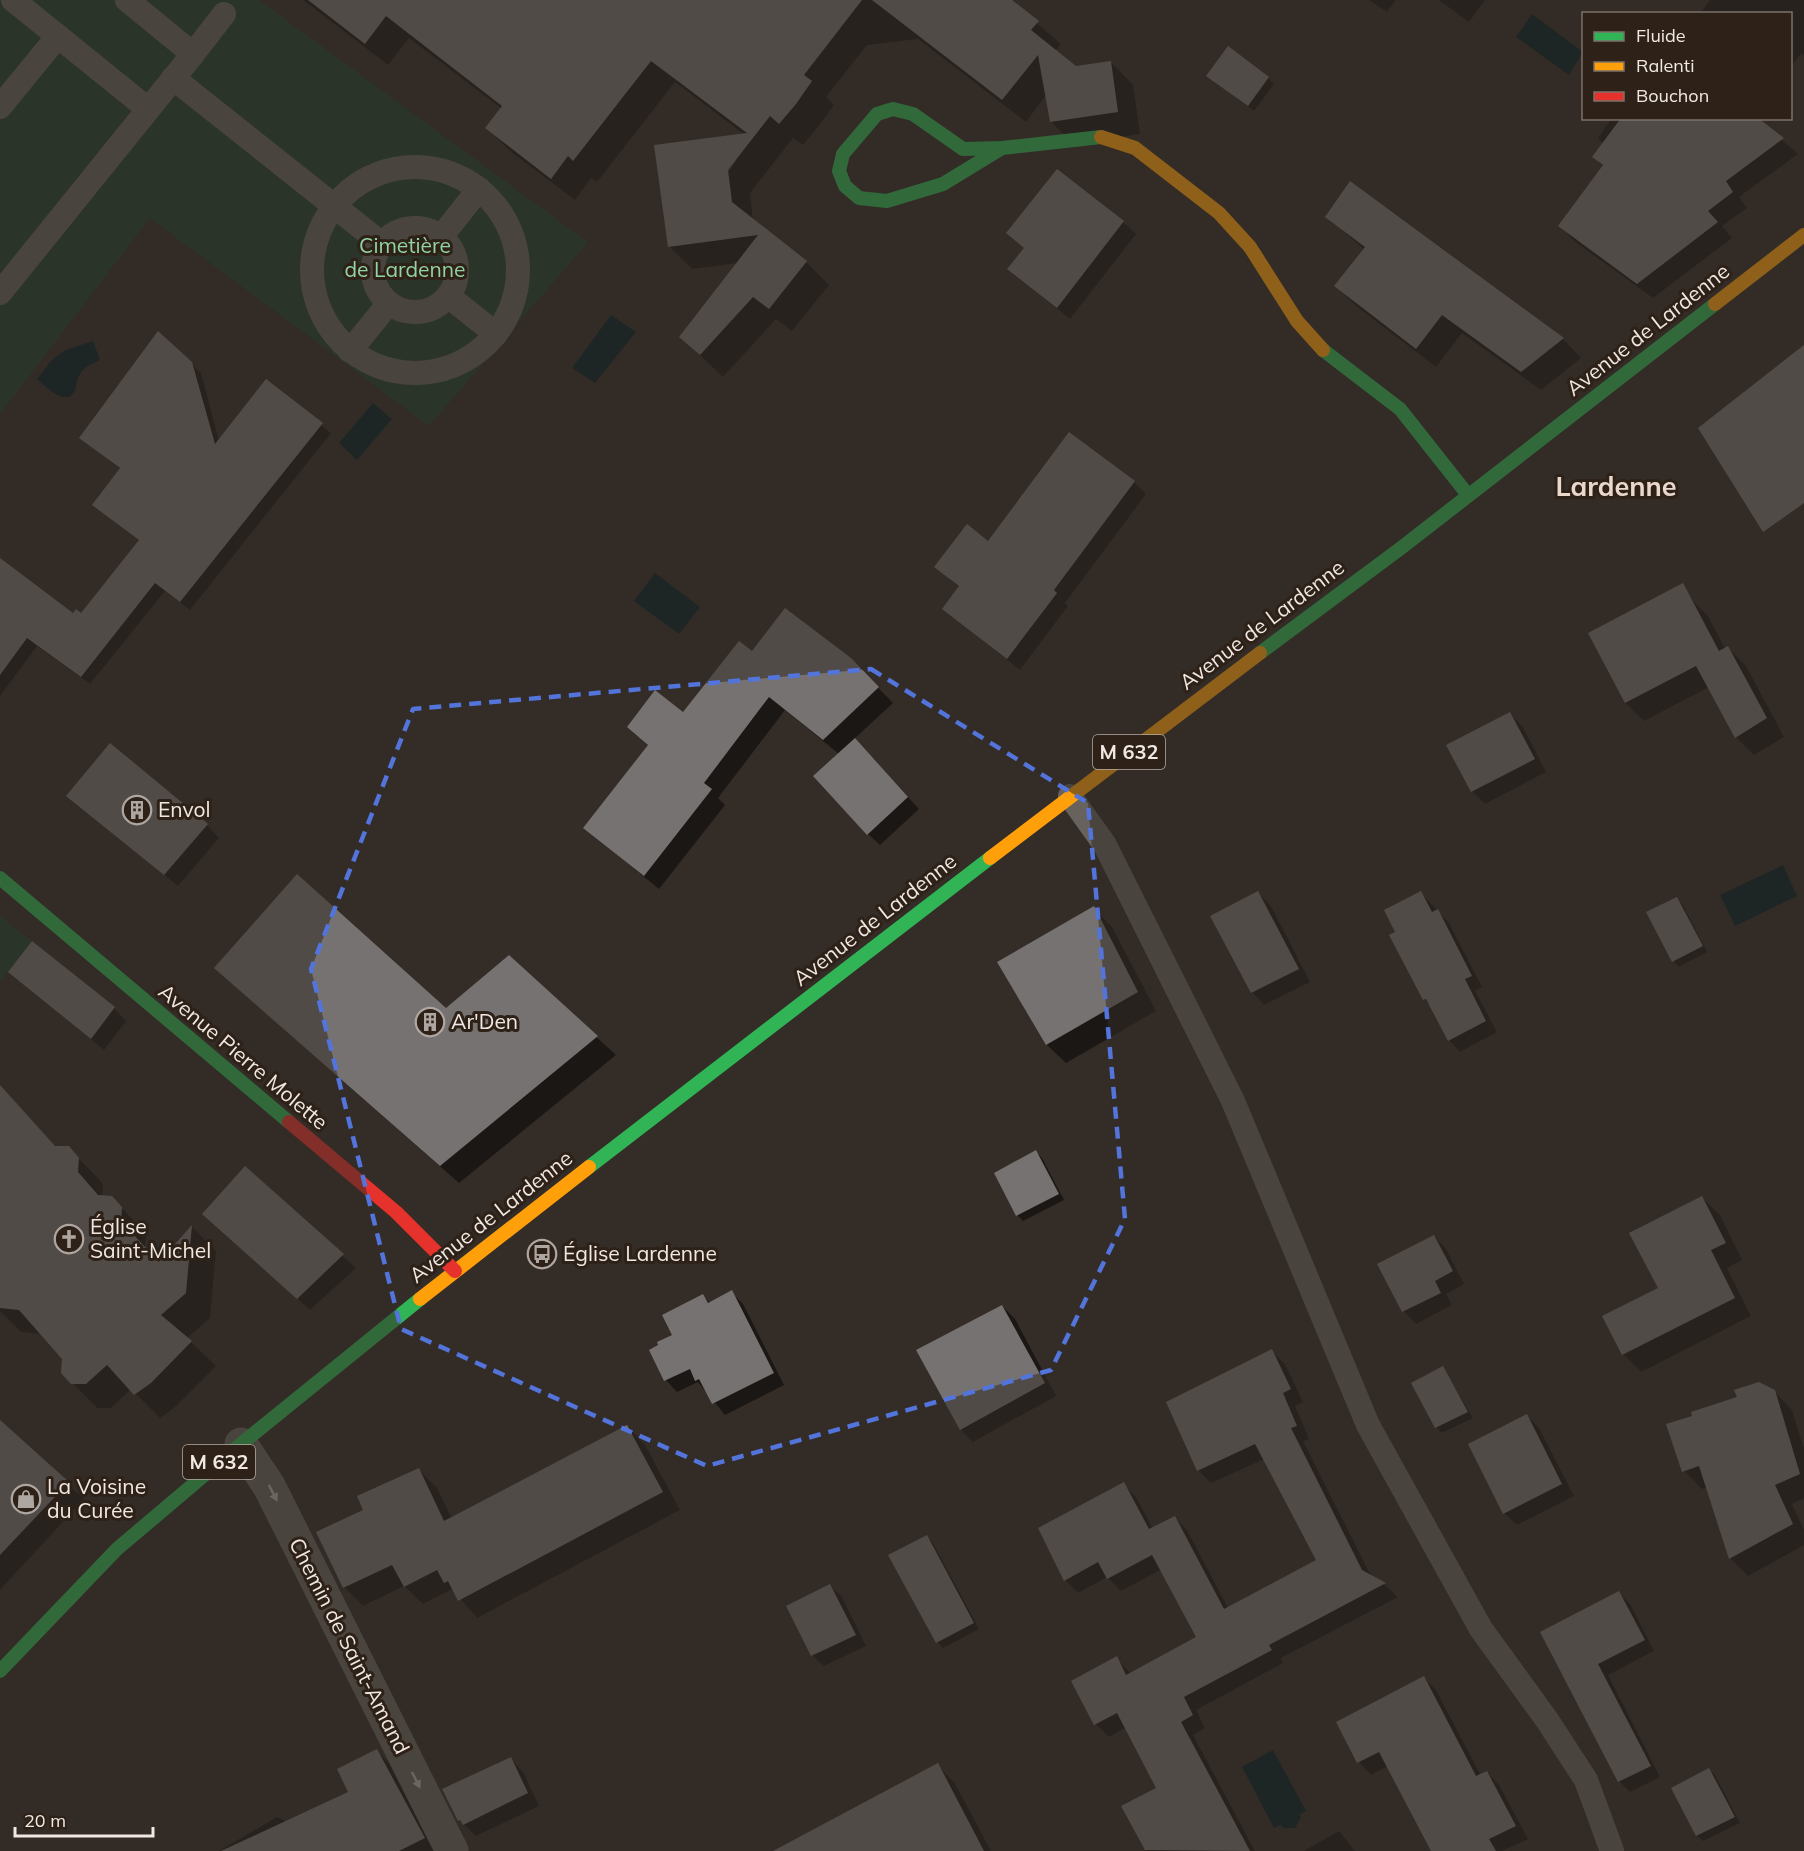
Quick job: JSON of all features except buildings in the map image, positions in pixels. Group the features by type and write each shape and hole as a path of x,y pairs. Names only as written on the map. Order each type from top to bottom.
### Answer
{"main road":[{"path":"1002,148 943,184 887,201 859,198 844,186 839,171 843,154 877,114 892,109 913,114 963,148 1002,148 1098,136 1136,148 1219,213 1250,248 1303,329 1323,351 1400,409 1468,495"},
{"name":"Avenue de Lardenne","path":"0,1671 117,1549 241,1444 455,1271 1070,796 1468,495 1804,235"},
{"name":"Avenue Pierre Molette","path":"2,883 396,1212 455,1271"}],"street":[{"name":"Chemin de Saint-Amand","path":"241,1444 269,1485 452,1851"}],"lane":[{"path":"13,0 148,109"},
{"path":"126,0 193,54"},
{"path":"0,293 224,14"},
{"path":"0,107 58,36"},
{"path":"173,78 382,244"},
{"path":"402,167 430,168 456,175 479,189 498,208 511,231 518,258 517,284 510,310 496,334 477,353 453,366 427,373 400,372 382,367 350,351 332,332 318,308 311,282 312,255 319,229 333,206 352,187 377,174 402,167"},
{"path":"441,237 479,189"},
{"path":"410,228 431,231 441,237 448,244 457,265 453,286 448,296 440,303 419,311 398,308 389,303 381,295 373,275 376,254 382,244 390,236 410,228"},
{"path":"448,296 496,334"},
{"path":"350,351 389,303"},
{"path":"1070,796 1105,845 1233,1101 1368,1425 1481,1629 1547,1720 1586,1780 1612,1851"}],"highlighted area":[{"path":"871,669 1088,803 1125,1219 1051,1370 707,1466 401,1329 311,969 413,709"}],"green space":[{"name":"Cimetière de Lardenne","path":"0,0 259,0 588,242 429,426 150,218 0,414"},
{"path":"0,916 32,941 0,982"}],"water":[{"path":"1532,14 1582,51 1582,54 1569,75 1516,37"},
{"path":"611,315 636,332 595,383 572,368"},
{"path":"93,341 100,360 82,371 74,392 70,396 55,394 37,379 51,361 65,350"},
{"path":"373,403 392,419 357,460 339,443"},
{"path":"655,573 700,607 679,634 634,601"},
{"path":"1783,865 1797,896 1735,926 1720,895"},
{"path":"1273,1750 1306,1811 1300,1814 1301,1818 1295,1828 1284,1828 1280,1825 1274,1828 1242,1767"}],"traffic: fast":[{"path":"1002,148 943,184 887,201 859,198 845,186 839,171 843,154 877,114 893,109 913,114 963,149 1002,148 1101,137"},
{"path":"1260,653 1401,548 1715,304"},
{"path":"1323,350 1400,409 1468,495"},
{"path":"589,1167 990,858"},
{"path":"0,878 289,1122"},
{"path":"0,1671 117,1549 241,1444 420,1299"}],"traffic: slow":[{"path":"1101,137 1135,148 1219,213 1250,247 1297,321 1323,350"},
{"path":"1715,304 1804,235"},
{"path":"990,858 1260,653"},
{"path":"420,1299 589,1167"}],"traffic: jam":[{"path":"289,1122 396,1212 455,1271"}],"place":[{"name":"Envol","path":"137,810"},
{"name":"Ar'Den","path":"430,1022"},
{"name":"Église Saint-Michel","path":"69,1239"},
{"name":"Église Lardenne","path":"542,1254"},
{"name":"La Voisine du Curée","path":"26,1499"}],"district":[{"name":"Lardenne","path":"1616,487"}]}
